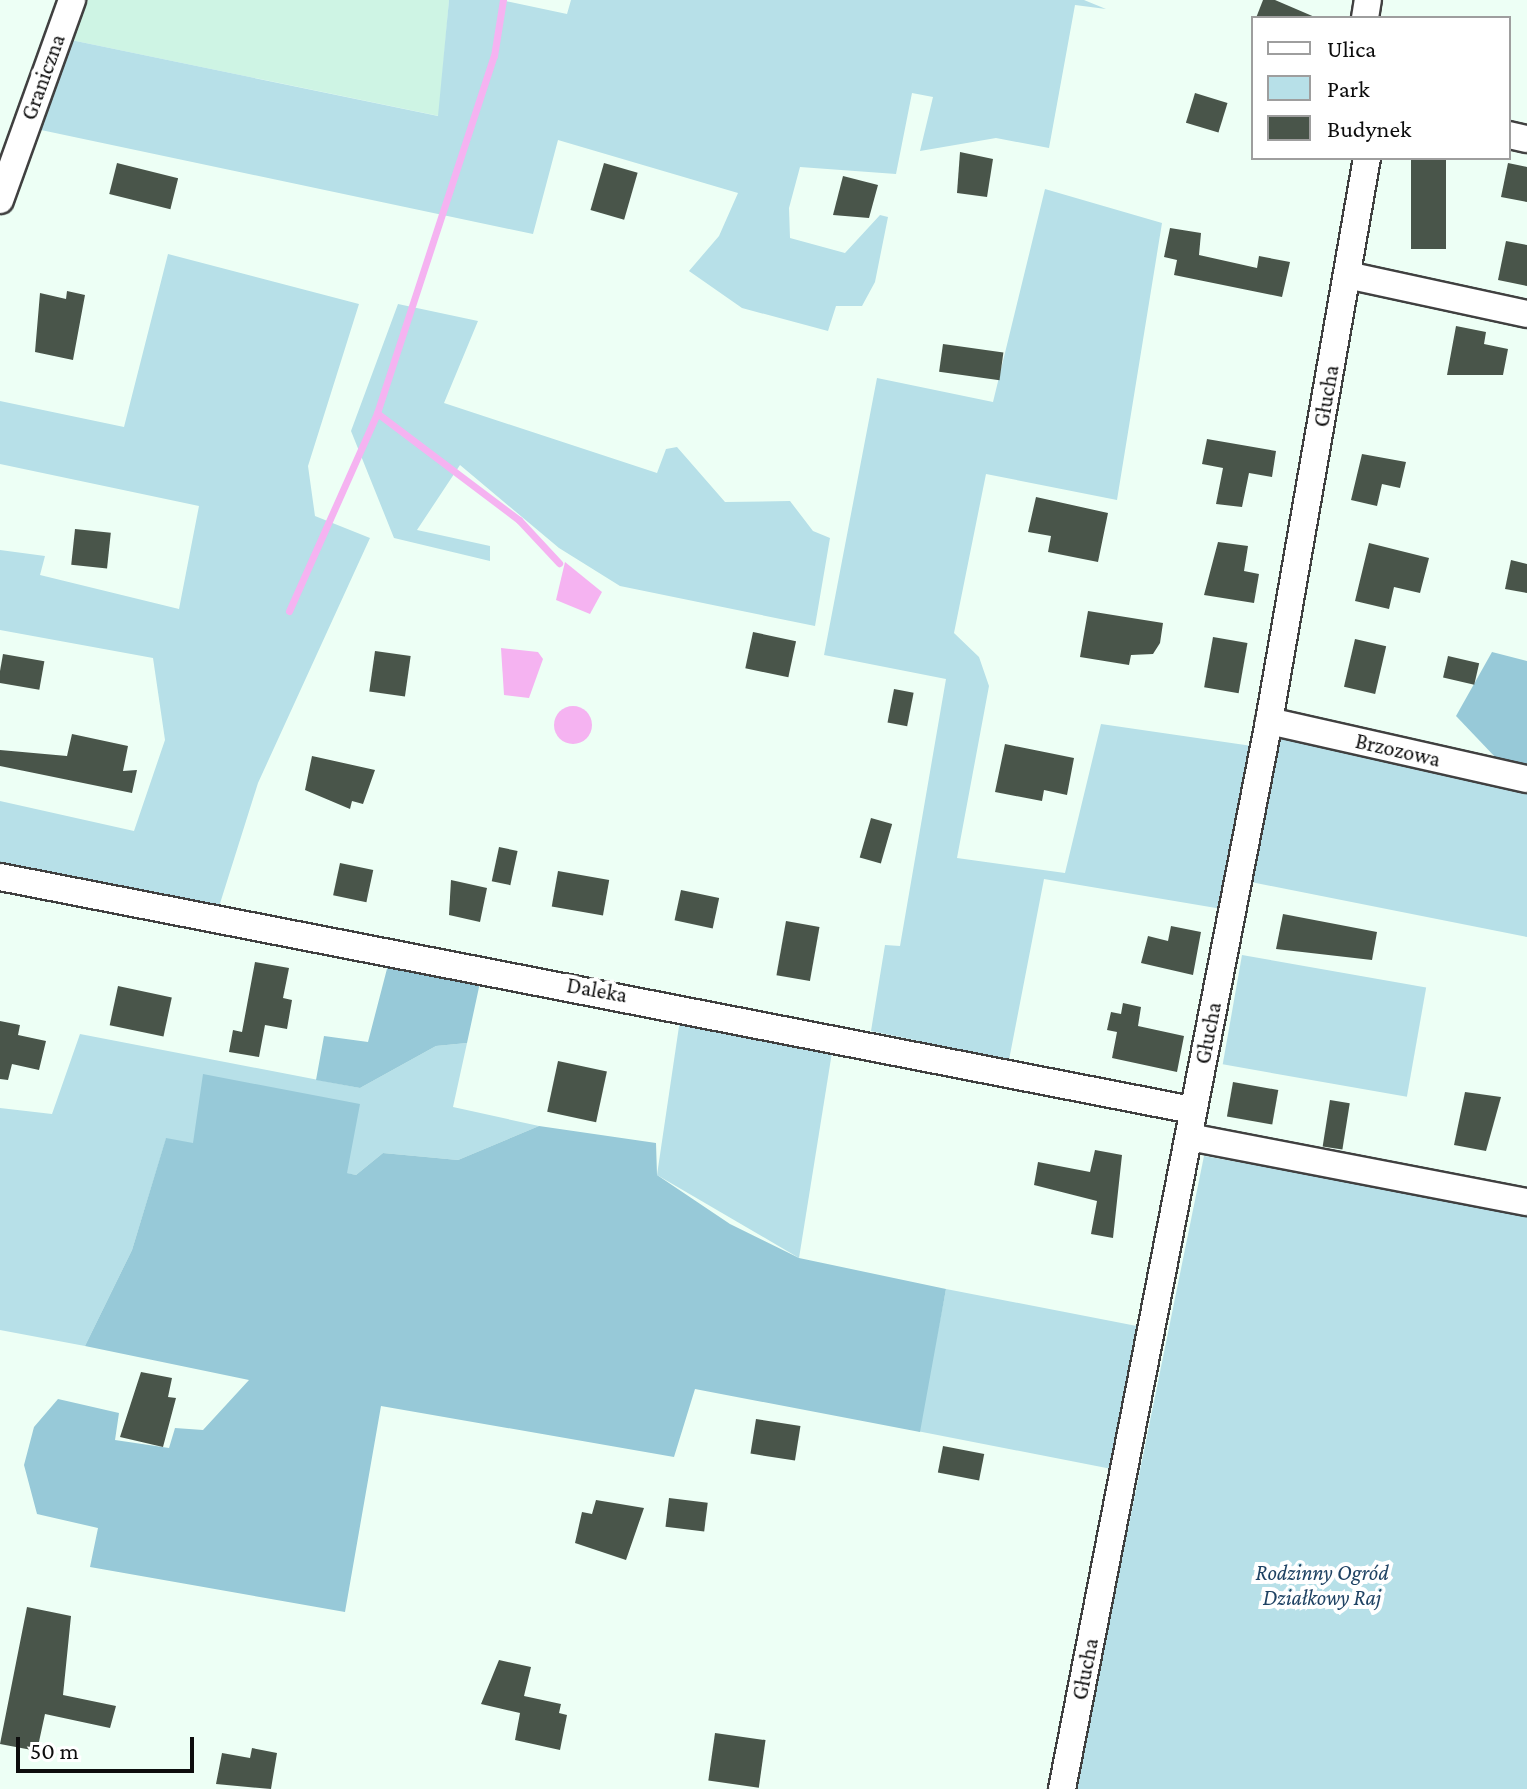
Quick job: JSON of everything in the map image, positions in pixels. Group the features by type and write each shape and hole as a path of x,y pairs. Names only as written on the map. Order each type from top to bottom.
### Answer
{"street":[{"name":"Graniczna","path":"0,200 72,0"},
{"name":"Głucha","path":"1062,1789 1269,721 1367,160"},
{"path":"1347,275 1527,314"},
{"name":"Brzozowa","path":"1269,721 1527,779"},
{"name":"Daleka","path":"0,877 1192,1110"},
{"path":"1189,1137 1527,1202"}],"green space":[{"path":"85,0 449,0 439,116 71,40"},
{"path":"449,0 501,0 567,14 571,0 1084,0 1106,9 1075,5 1049,148 996,138 920,151 933,97 912,93 896,174 800,167 789,208 790,238 845,253 880,215 888,217 875,282 862,306 836,306 828,331 742,308 689,271 719,236 738,193 558,140 533,234 41,130 71,40 438,116"},
{"path":"1045,189 1162,223 1117,500 986,474 954,633 979,657 989,686 957,858 1065,873 1101,724 1252,746 1222,909 1044,879 1009,1060 871,1031 885,945 900,946 946,679 824,655 877,378 993,402"},
{"path":"168,254 359,304 308,466 315,516 370,538 258,783 217,913 0,869 0,801 134,831 165,740 153,658 0,630 0,550 45,556 40,575 179,609 199,506 0,464 0,401 124,427"},
{"path":"398,304 478,321 444,403 657,473 666,449 677,447 725,502 790,501 813,531 830,538 815,626 620,586 559,548 460,465 417,530 490,546 490,561 394,538 351,431"},
{"path":"1278,730 1527,786 1527,937 1251,882"},
{"path":"1242,955 1426,987 1407,1097 1223,1064"},
{"path":"681,1013 833,1046 799,1258 657,1175"},
{"path":"80,1034 360,1088 436,1046 467,1043 453,1107 539,1126 458,1160 383,1153 356,1175 166,1139 132,1250 85,1346 0,1330 0,1108 52,1114"},
{"name":"Rodzinny Ogród Działkowy Raj","path":"1204,1156 1527,1213 1527,1789 1075,1789"},
{"path":"946,1289 1152,1329 1124,1471 918,1431"}],"shaded area":[{"path":"565,562 602,592 590,614 556,600"},
{"path":"501,648 538,652 543,659 529,698 504,695"},
{"path":"1492,652 1527,661 1527,766 1497,759 1456,716"},
{"path":"573,706 586,712 592,725 586,738 573,744 560,738 554,725 560,712"},
{"path":"389,961 481,978 467,1043 436,1046 360,1088 316,1080 324,1036 368,1042"},
{"path":"203,1074 360,1104 347,1173 356,1175 383,1153 458,1160 539,1126 656,1143 657,1175 730,1224 799,1258 946,1289 920,1432 695,1389 674,1457 381,1406 345,1612 90,1567 98,1528 37,1514 24,1465 34,1427 58,1399 119,1413 115,1440 169,1448 175,1428 203,1430 249,1380 85,1346 132,1250 166,1138 193,1143"}],"building":[{"path":"1263,0 1275,0 1312,16 1257,16"},
{"path":"1195,93 1228,103 1218,133 1186,123"},
{"path":"960,152 993,159 987,197 957,193"},
{"path":"1411,160 1446,160 1446,249 1411,249"},
{"path":"117,163 178,178 170,209 109,194"},
{"path":"604,163 638,173 624,220 590,210"},
{"path":"1508,163 1527,167 1527,202 1501,197"},
{"path":"843,176 878,185 869,218 833,215"},
{"path":"1170,228 1201,233 1199,255 1257,268 1259,256 1290,262 1282,297 1174,275 1177,260 1164,257"},
{"path":"1506,241 1527,245 1527,286 1498,280"},
{"path":"67,291 85,295 73,360 35,352 40,293 66,299"},
{"path":"1456,326 1486,332 1484,344 1508,349 1503,375 1447,375"},
{"path":"943,344 1003,352 1000,380 939,372"},
{"path":"1207,439 1276,451 1272,477 1249,473 1242,507 1216,504 1223,468 1202,464"},
{"path":"1362,454 1406,462 1400,488 1382,484 1377,506 1351,500"},
{"path":"1036,497 1108,513 1098,562 1048,552 1051,536 1028,532"},
{"path":"75,529 111,533 107,569 71,565"},
{"path":"1218,542 1248,546 1244,571 1259,574 1254,603 1204,595"},
{"path":"1369,543 1429,558 1420,593 1394,587 1389,609 1355,601"},
{"path":"1511,560 1527,564 1527,593 1505,589"},
{"path":"1088,611 1163,623 1160,643 1153,654 1131,655 1129,665 1080,657"},
{"path":"753,632 796,641 788,677 745,668"},
{"path":"1213,637 1247,643 1239,693 1204,687"},
{"path":"1355,639 1386,646 1375,694 1344,687"},
{"path":"375,651 411,656 405,697 369,692"},
{"path":"3,654 44,661 39,690 0,683"},
{"path":"1448,656 1479,663 1474,685 1443,677"},
{"path":"894,689 914,693 907,726 888,722"},
{"path":"72,734 128,746 123,771 137,770 132,793 0,766 0,750 67,756"},
{"path":"1005,744 1074,758 1067,795 1044,790 1042,801 995,792"},
{"path":"312,756 375,770 363,804 352,801 350,809 305,790"},
{"path":"871,818 892,824 881,863 860,857"},
{"path":"499,847 518,851 510,885 492,881"},
{"path":"340,863 373,870 366,902 333,895"},
{"path":"558,871 609,880 603,915 552,906"},
{"path":"451,880 487,888 480,922 449,915"},
{"path":"681,890 719,898 713,928 675,920"},
{"path":"1283,914 1377,932 1372,960 1276,949"},
{"path":"786,921 819,927 810,981 776,975"},
{"path":"1171,926 1201,932 1193,975 1141,963 1148,936 1168,941"},
{"path":"255,962 289,968 283,998 292,1000 287,1029 265,1025 259,1057 229,1052 233,1030 242,1032"},
{"path":"118,986 172,997 163,1037 110,1025"},
{"path":"1123,1003 1141,1007 1138,1026 1184,1036 1177,1072 1112,1058 1117,1032 1107,1030 1111,1012 1121,1014"},
{"path":"0,1021 20,1025 18,1035 46,1041 39,1070 12,1064 8,1080 0,1079"},
{"path":"558,1061 607,1071 596,1122 547,1112"},
{"path":"1233,1082 1278,1090 1272,1124 1227,1116"},
{"path":"1465,1092 1501,1097 1486,1151 1454,1145"},
{"path":"1330,1100 1350,1103 1342,1150 1323,1146"},
{"path":"1095,1150 1122,1155 1113,1238 1091,1234 1097,1201 1034,1185 1038,1162 1090,1172"},
{"path":"141,1372 172,1378 168,1397 176,1398 163,1447 120,1437"},
{"path":"756,1419 800,1426 795,1461 751,1454"},
{"path":"943,1446 984,1454 979,1481 938,1473"},
{"path":"669,1498 708,1503 704,1532 665,1527"},
{"path":"596,1500 644,1508 626,1560 575,1543 582,1512 592,1514"},
{"path":"27,1607 71,1616 63,1695 116,1706 110,1728 45,1714 37,1751 0,1744"},
{"path":"499,1660 531,1667 524,1696 561,1704 559,1713 567,1715 560,1750 515,1740 520,1713 481,1704"},
{"path":"715,1733 766,1740 759,1788 708,1781"},
{"path":"252,1748 277,1753 271,1789 216,1784 222,1753 250,1758"}],"waterway":[{"path":"289,611 377,413 494,56 503,0"},
{"path":"377,413 519,520 559,563"}]}
